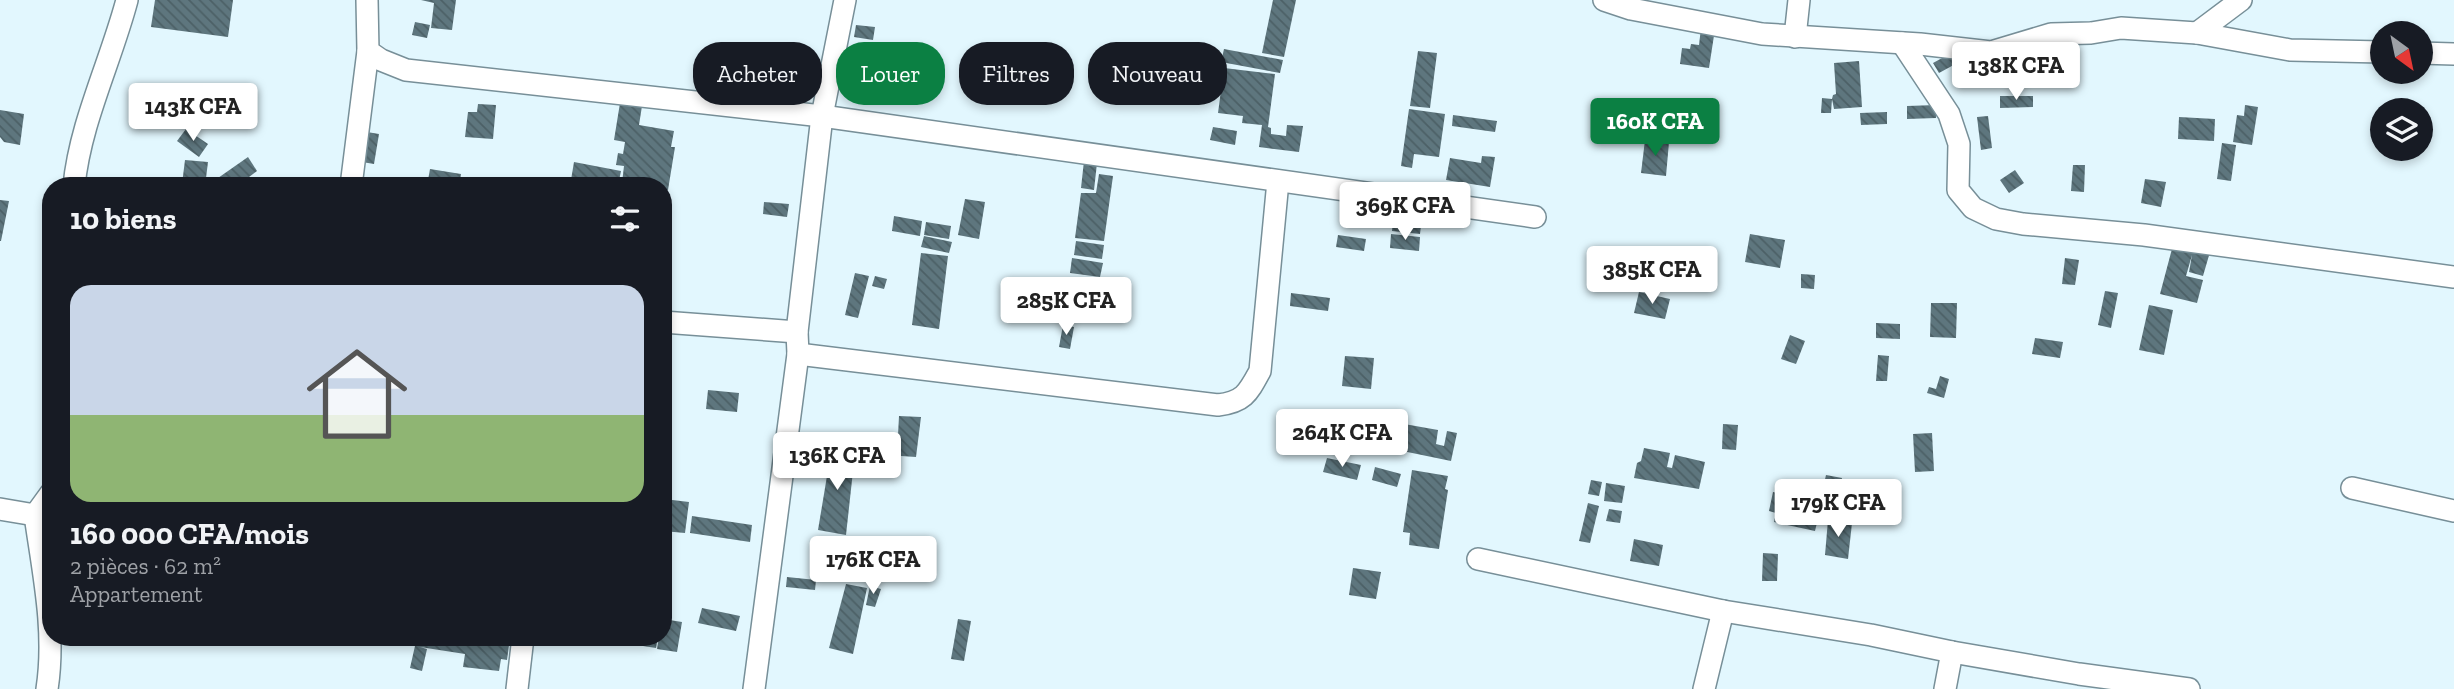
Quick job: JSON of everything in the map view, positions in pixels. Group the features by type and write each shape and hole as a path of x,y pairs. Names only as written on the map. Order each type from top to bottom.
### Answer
{"street":[{"path":"75,177 89,121 127,0"},
{"path":"352,177 368,51 367,0"},
{"path":"754,689 797,354 797,332 822,116 845,0"},
{"path":"1604,0 1631,9 1762,34 1991,52 2051,34 2091,33 2121,28 2197,33 2290,50 2370,52"},
{"path":"1795,37 1799,0"},
{"path":"2197,33 2241,0"},
{"path":"1902,43 1949,114 1959,145 1958,190 1973,208 1996,219 2023,224 2144,234 2454,277"},
{"path":"368,51 380,60 406,70 822,116 1535,218"},
{"path":"2433,53 2454,54"},
{"path":"797,354 1218,405 1234,403 1248,393 1260,372 1278,181"},
{"path":"672,323 797,332"},
{"path":"2352,488 2454,511"},
{"path":"42,505 35,515 42,567"},
{"path":"0,509 35,515"},
{"path":"1478,559 1723,611 1871,635 2079,674 2189,689"},
{"path":"1704,689 1723,611"},
{"path":"47,689 51,664 50,646"},
{"path":"517,689 522,646"},
{"path":"1945,689 1952,652"}],"building":[{"path":"155,0 233,0 228,37 151,27"},
{"path":"421,0 456,0 452,30 431,28 434,3"},
{"path":"1273,0 1296,0 1284,57 1262,53"},
{"path":"415,22 430,25 427,38 412,35"},
{"path":"856,25 875,27 873,40 854,37"},
{"path":"1701,28 1715,29 1709,68 1680,64 1682,48 1690,49 1691,44 1699,45"},
{"path":"1227,50 1283,60 1280,73 1227,63"},
{"path":"1418,51 1437,53 1430,108 1410,106"},
{"path":"1955,51 1961,61 1939,73 1933,63"},
{"path":"1859,61 1862,107 1834,109 1834,63"},
{"path":"1227,68 1275,74 1268,127 1271,128 1271,134 1286,136 1287,125 1303,126 1299,152 1259,147 1262,125 1242,123 1243,116 1218,113 1219,105 1227,105"},
{"path":"2000,96 2033,96 2033,107 2000,108"},
{"path":"1822,98 1832,99 1831,113 1821,113"},
{"path":"620,103 642,106 639,125 674,131 671,147 675,147 670,177 623,177 624,166 616,165 618,153 623,154 625,142 614,140"},
{"path":"478,104 496,105 493,139 465,137 468,112 477,112"},
{"path":"1936,105 1936,118 1907,119 1907,106"},
{"path":"2245,105 2258,107 2252,145 2233,142 2237,115 2244,116"},
{"path":"1409,109 1445,114 1439,157 1414,154 1412,168 1401,166"},
{"path":"0,110 24,114 20,145 4,142 0,137"},
{"path":"1887,112 1887,124 1861,125 1860,113"},
{"path":"1453,115 1497,121 1495,132 1452,126"},
{"path":"1988,116 1992,148 1981,150 1977,117"},
{"path":"2179,117 2215,119 2214,141 2178,139"},
{"path":"1213,127 1237,131 1235,145 1210,140"},
{"path":"186,129 208,144 199,157 177,141"},
{"path":"367,132 379,134 374,164 362,162"},
{"path":"1645,140 1669,142 1666,176 1641,173"},
{"path":"2222,143 2236,145 2231,181 2217,179"},
{"path":"1482,156 1495,157 1490,187 1446,180 1450,158 1481,163"},
{"path":"248,157 257,171 249,177 219,177"},
{"path":"185,160 208,162 206,177 183,177"},
{"path":"1084,161 1097,163 1094,190 1081,188"},
{"path":"574,162 621,171 620,177 572,177"},
{"path":"2073,165 2085,165 2084,192 2071,191"},
{"path":"430,169 461,174 460,177 429,177"},
{"path":"2015,170 2024,183 2009,193 2000,180"},
{"path":"1099,174 1113,176 1104,241 1075,238 1081,193 1096,193"},
{"path":"2145,179 2166,182 2161,207 2141,203"},
{"path":"965,199 985,202 979,239 958,235"},
{"path":"0,200 9,201 1,241 0,241"},
{"path":"764,202 789,204 787,217 763,214"},
{"path":"1358,204 1370,206 1367,220 1357,218"},
{"path":"1394,208 1423,210 1420,234 1392,231"},
{"path":"894,216 922,221 920,236 892,231"},
{"path":"926,222 951,226 949,239 924,235"},
{"path":"1391,234 1420,237 1419,251 1390,248"},
{"path":"1750,234 1785,240 1780,268 1745,262"},
{"path":"1338,235 1366,239 1364,251 1336,247"},
{"path":"924,236 952,242 949,253 921,247"},
{"path":"1076,241 1104,245 1102,259 1074,255"},
{"path":"2173,245 2210,252 2203,276 2189,272 2192,255 2186,276 2203,280 2197,303 2160,294"},
{"path":"921,253 948,256 939,329 912,325"},
{"path":"1072,258 1103,263 1100,277 1070,273"},
{"path":"2065,258 2079,260 2075,285 2062,284"},
{"path":"855,273 869,276 858,318 845,315"},
{"path":"1801,274 1815,275 1814,289 1801,288"},
{"path":"875,276 887,279 884,289 872,286"},
{"path":"2105,291 2118,293 2111,328 2098,325"},
{"path":"1639,292 1670,299 1665,319 1634,313"},
{"path":"1291,293 1330,298 1328,311 1290,306"},
{"path":"1931,303 1957,303 1956,338 1930,337"},
{"path":"2149,305 2173,310 2164,355 2139,350"},
{"path":"1876,323 1900,324 1900,339 1876,338"},
{"path":"1063,325 1074,327 1070,349 1059,347"},
{"path":"1790,335 1805,341 1796,364 1781,359"},
{"path":"2035,338 2063,342 2060,358 2032,354"},
{"path":"1878,355 1889,356 1887,381 1876,381"},
{"path":"1345,356 1374,358 1371,389 1342,386"},
{"path":"1940,376 1949,379 1944,398 1927,393 1929,387 1936,389"},
{"path":"708,390 739,393 737,412 706,409"},
{"path":"899,416 921,417 916,457 886,455 888,434 898,435"},
{"path":"1369,416 1387,419 1381,451 1363,448"},
{"path":"1393,422 1438,430 1436,444 1444,446 1447,431 1457,433 1451,461 1388,448"},
{"path":"1723,424 1738,425 1736,450 1722,449"},
{"path":"1932,433 1934,471 1915,472 1913,434"},
{"path":"832,446 855,453 846,535 818,530"},
{"path":"1644,448 1670,453 1667,467 1672,468 1675,455 1705,462 1699,489 1634,478"},
{"path":"1327,458 1361,465 1357,480 1323,472"},
{"path":"1375,467 1401,474 1397,487 1372,480"},
{"path":"1412,470 1448,476 1439,549 1409,545 1410,533 1403,532"},
{"path":"1826,475 1842,478 1837,501 1821,497"},
{"path":"1591,480 1602,482 1599,496 1588,494"},
{"path":"1606,483 1625,486 1622,503 1604,501"},
{"path":"1773,492 1822,502 1815,531 1774,522 1776,513 1769,511"},
{"path":"672,500 689,502 685,533 672,532"},
{"path":"1825,502 1853,507 1851,521 1822,516"},
{"path":"1588,503 1599,506 1590,543 1579,541"},
{"path":"1609,509 1622,511 1620,523 1606,521"},
{"path":"692,516 752,525 750,542 690,533"},
{"path":"1828,520 1852,523 1848,559 1825,555"},
{"path":"1634,539 1663,545 1659,566 1630,561"},
{"path":"1763,553 1778,554 1777,581 1762,581"},
{"path":"1353,568 1381,572 1376,599 1349,595"},
{"path":"787,577 816,580 815,590 786,587"},
{"path":"846,584 867,588 853,654 829,648"},
{"path":"870,586 881,589 875,607 866,605"},
{"path":"702,608 740,616 736,631 698,623"},
{"path":"958,619 971,621 964,661 951,659"},
{"path":"672,620 682,622 677,652 657,649 658,646 672,646"},
{"path":"415,646 509,646 507,660 501,659 499,671 463,667 465,654 420,647 427,649 422,671 410,668"}]}
